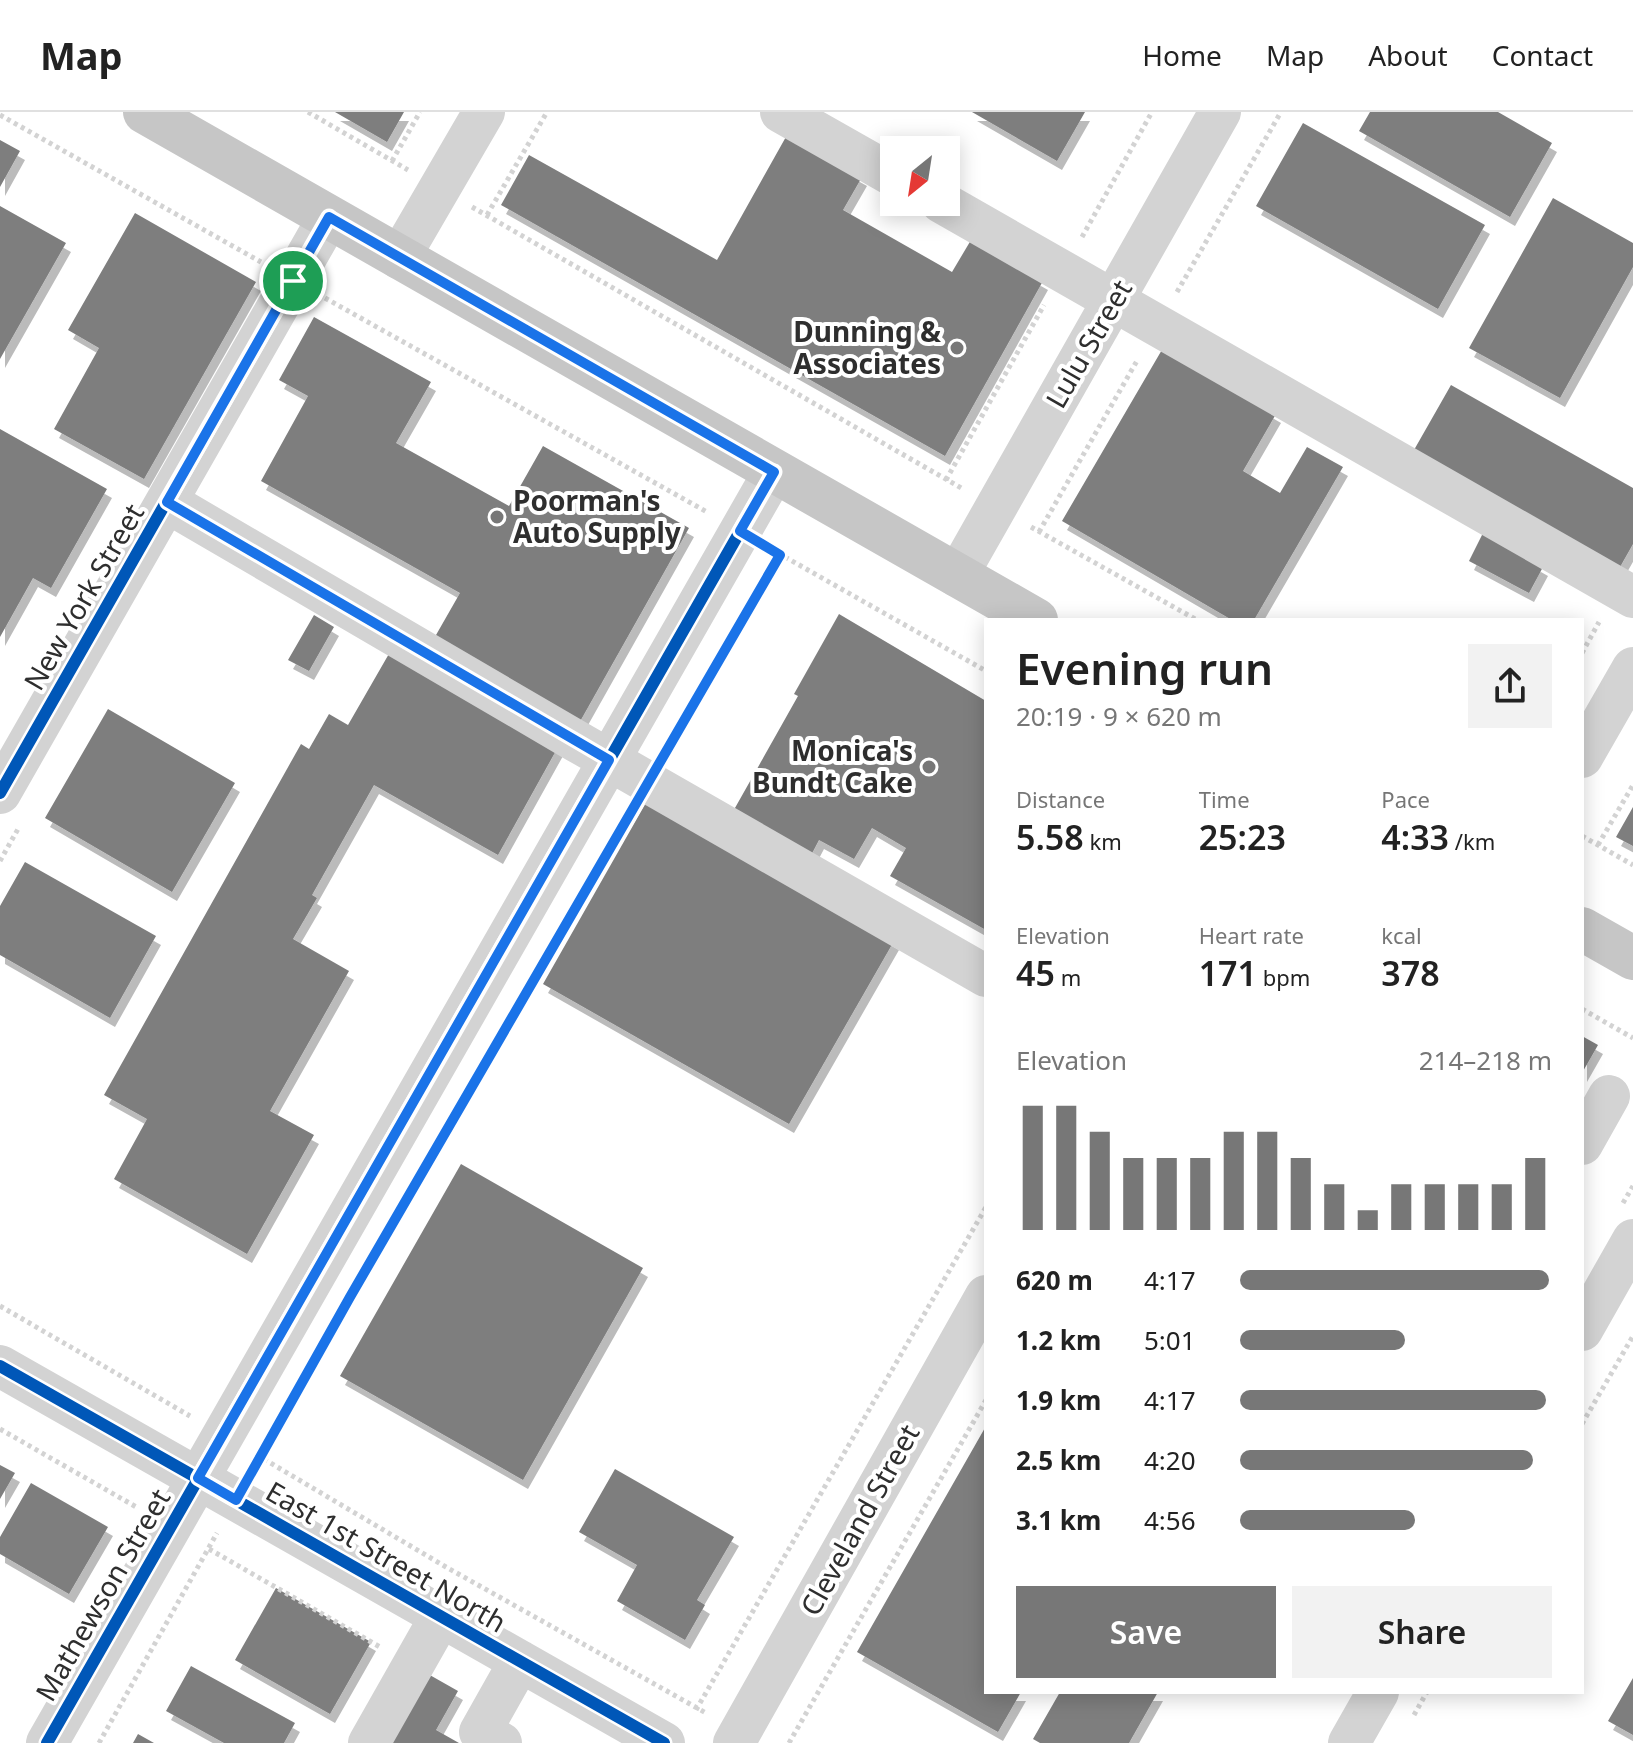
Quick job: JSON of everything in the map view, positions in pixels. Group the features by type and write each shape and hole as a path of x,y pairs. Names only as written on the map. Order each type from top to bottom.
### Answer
{"main road":[{"path":"145,112 1032,618"},
{"path":"1584,930 1633,958"}],"street":[{"path":"399,258 484,112"},
{"path":"781,112 880,168"},
{"name":"Lulu Street","path":"957,576 1220,112"},
{"path":"960,213 1633,597"},
{"name":"New York Street","path":"0,793 10,751 167,502 329,217"},
{"name":"Mathewson Street","path":"47,1743 774,472"},
{"path":"167,502 984,975"},
{"path":"1584,754 1633,668"},
{"path":"1584,1140 1609,1096"},
{"path":"1584,1327 1629,1256"},
{"name":"Cleveland Street","path":"737,1738 984,1300"},
{"name":"East 1st Street North","path":"0,1366 520,1661 609,1730 675,1731"},
{"path":"369,1743 441,1616"},
{"path":"501,1743 480,1732 520,1661"},
{"path":"1349,1743 1377,1694"}],"path":[{"path":"308,112 996,508 1193,618"},
{"path":"392,161 420,112"},
{"path":"487,215 547,112"},
{"path":"0,115 984,670"},
{"path":"460,1108 780,555"},
{"path":"1598,845 1633,785"},
{"path":"1584,837 1633,865"},
{"path":"1584,1010 1633,1038"},
{"path":"675,1731 698,1708 984,1210"},
{"path":"0,1306 446,1567 698,1708 737,1738"},
{"path":"1584,1421 1633,1336"},
{"path":"789,1743 984,1403"},
{"path":"0,1429 413,1666"},
{"path":"99,1743 268,1444"}],"building":[{"path":"335,112 404,112 387,142"},
{"path":"972,112 1085,112 1057,161"},
{"path":"1370,112 1498,112 1552,143 1510,217 1359,131"},
{"path":"1303,123 1485,225 1438,309 1256,206"},
{"path":"787,135 862,177 843,210 952,272 971,240 1043,281 945,456 501,205 529,155 717,260"},
{"path":"0,140 20,151 0,187"},
{"path":"1553,198 1633,243 1633,267 1560,398 1469,348"},
{"path":"0,206 66,243 0,359"},
{"path":"135,213 256,282 144,479 54,429 99,348 68,330"},
{"name":"Poorman's Auto Supply","path":"314,317 431,382 396,443 509,506 543,446 689,528 578,725 432,642 460,593 261,481 308,396 279,380"},
{"path":"1163,348 1276,414 1243,471 1280,493 1307,447 1343,467 1255,618 1229,618 1062,521"},
{"path":"1451,385 1633,488 1633,544 1616,574 1410,457"},
{"path":"0,429 107,489 51,588 33,578 0,637"},
{"path":"1483,533 1543,567 1529,593 1469,561"},
{"path":"839,614 984,700 984,929 890,876 906,848 872,828 854,859 819,840 809,859 731,815 798,696 794,694"},
{"path":"314,615 334,627 309,671 288,660"},
{"path":"390,652 558,747 498,855 374,785 312,895 317,898 293,939 349,971 270,1111 314,1135 247,1254 114,1179 147,1119 104,1095 301,744 309,749 329,714 348,725"},
{"path":"108,709 235,783 172,892 45,818"},
{"path":"647,801 894,941 789,1124 543,984"},
{"path":"1633,807 1633,846 1616,837"},
{"path":"25,862 156,936 110,1018 0,955 0,906"},
{"path":"1584,1037 1598,1045 1584,1070"},
{"path":"461,1164 643,1268 523,1480 340,1376"},
{"path":"984,1430 984,1694 1020,1694 998,1732 857,1652"},
{"path":"0,1465 15,1473 0,1499"},
{"path":"615,1469 734,1537 697,1600 705,1605 685,1640 617,1601 637,1565 579,1532"},
{"path":"31,1483 108,1527 69,1594 0,1554 0,1537"},
{"path":"276,1588 371,1642 330,1714 235,1660"},
{"path":"191,1666 295,1723 284,1743 224,1743 166,1711"},
{"path":"428,1674 458,1691 436,1730 459,1743 388,1743"},
{"path":"1633,1678 1633,1735 1608,1721"},
{"path":"1059,1694 1157,1694 1129,1743 1040,1743 1033,1739"},
{"path":"138,1734 154,1743 133,1743"}],"cycle path":[{"path":"0,793 329,217"},
{"path":"47,1743 774,472"},
{"path":"0,1366 664,1743"}],"place":[{"name":"Dunning & Associates","path":"957,348"},
{"name":"Poorman's Auto Supply","path":"497,517"},
{"name":"Monica's Bundt Cake","path":"929,767"}],"route":[{"path":"329,217 774,472 740,531 780,555 350,1297 236,1500 198,1478 609,760 167,502 293,281 329,217"}]}
